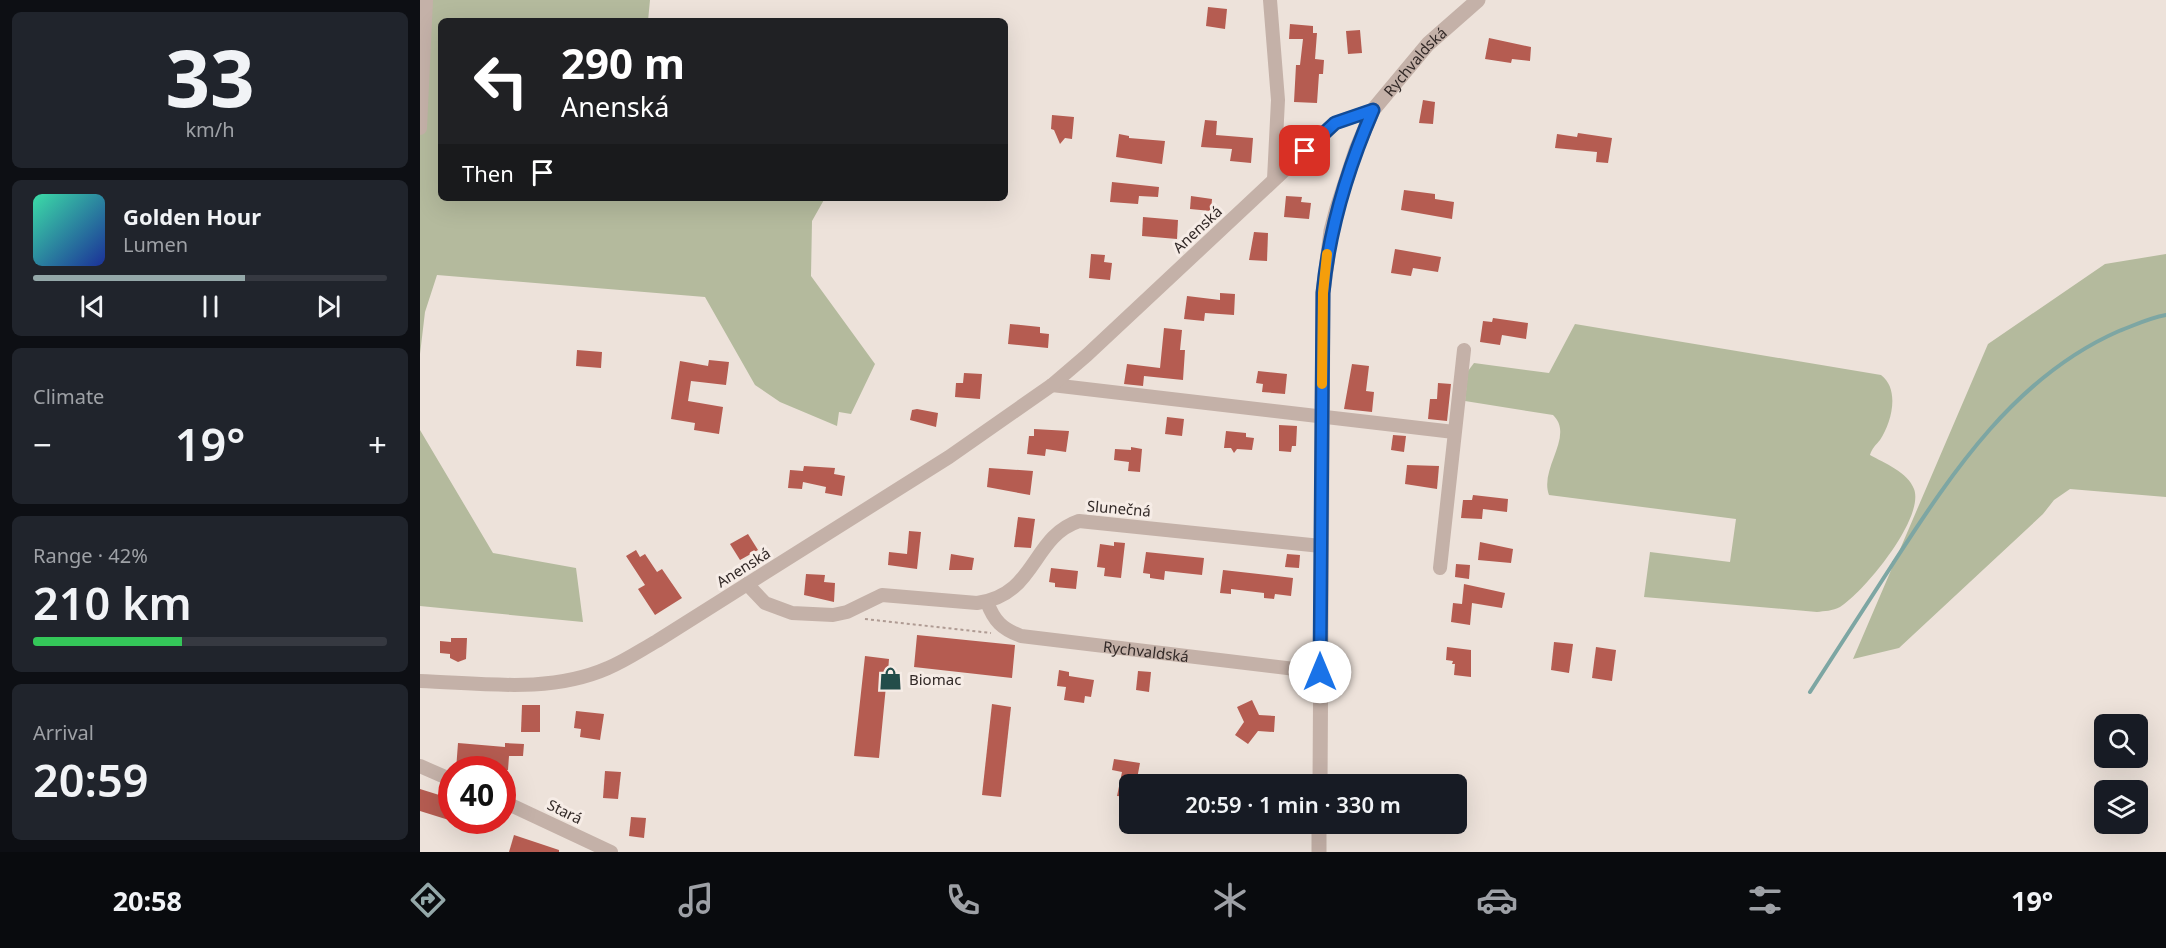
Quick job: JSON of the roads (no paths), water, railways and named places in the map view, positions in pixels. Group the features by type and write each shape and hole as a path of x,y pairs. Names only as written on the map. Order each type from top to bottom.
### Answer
{"street":[{"path":"420,128 426,0"},
{"path":"1269,0 1278,100 1274,179"},
{"name":"Rychvaldská","path":"1320,774 1323,293 1331,231 1356,150 1373,110 1428,44 1478,0"},
{"name":"Anenská","path":"420,681 542,685 582,677 608,668 657,641 949,457 1052,385 1335,123 1373,110"},
{"path":"1440,568 1464,350"},
{"path":"1052,385 1454,432"},
{"name":"Slunečná","path":"987,602 1002,597 1012,590 1053,536 1065,526 1078,521 1321,546"},
{"path":"747,584 765,603 778,610 802,614 833,615 847,612 882,595 987,602"},
{"name":"Rychvaldská","path":"987,602 997,624 1007,631 1038,638 1320,672"},
{"path":"420,766 438,774"},
{"name":"Stará","path":"516,808 611,852"},
{"path":"1319,834 1319,852"}],"waterway":[{"path":"1810,692 1940,494 1990,429 2049,373 2082,350 2119,331 2166,315"}],"place":[{"name":"Biomac","path":"891,679"}]}
